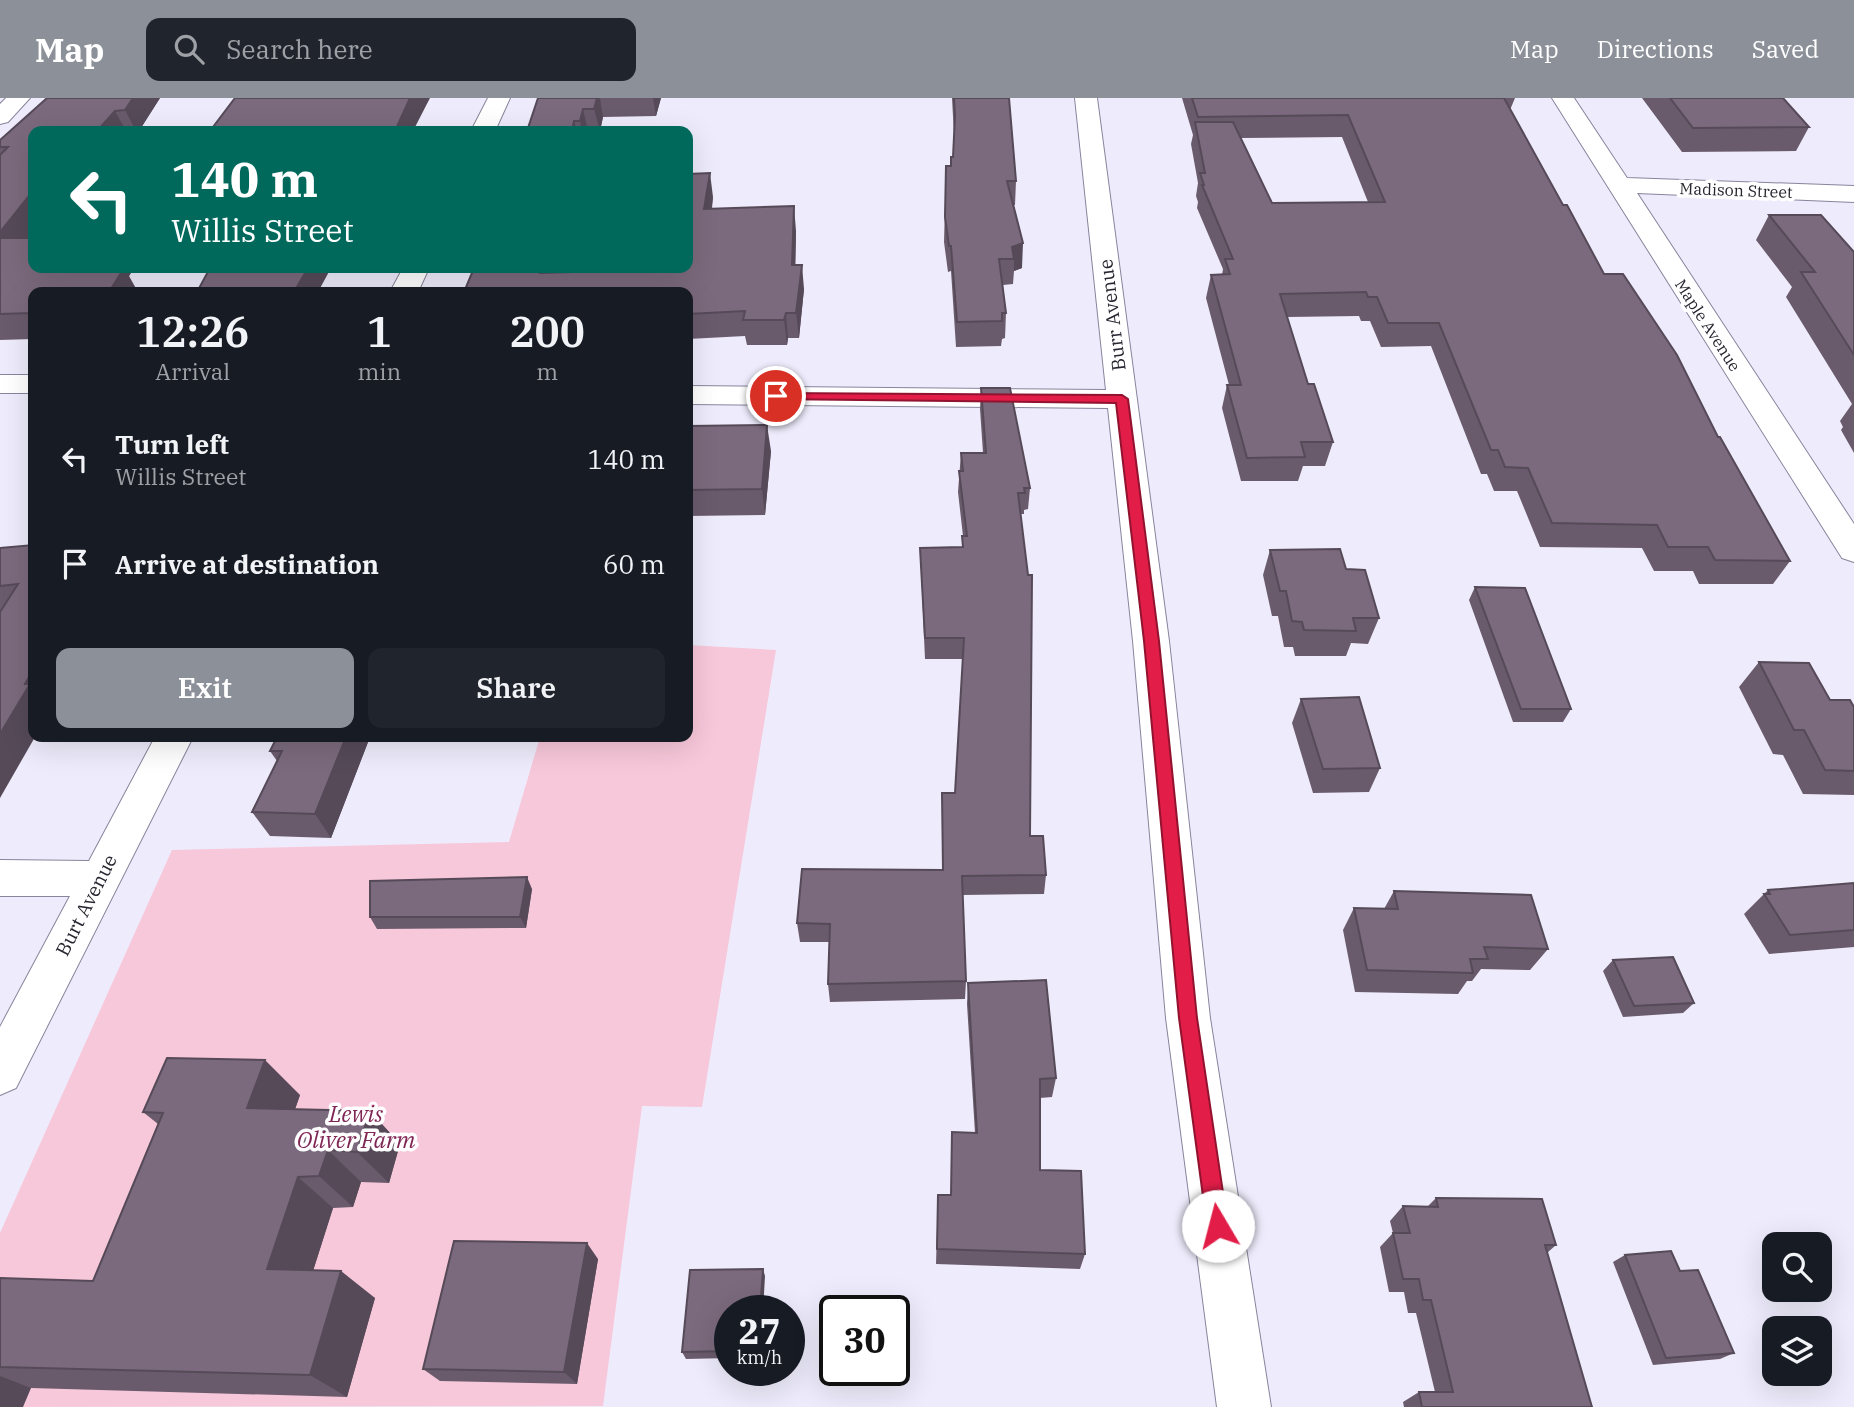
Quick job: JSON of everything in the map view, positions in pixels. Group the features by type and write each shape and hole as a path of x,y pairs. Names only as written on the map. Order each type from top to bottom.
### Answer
{"street":[{"path":"0,117 19,98"},
{"path":"485,126 499,98"},
{"name":"Burr Avenue","path":"1086,98 1151,641 1188,1018 1244,1407"},
{"name":"Maple Avenue","path":"1563,98 1852,544"},
{"name":"Madison Street","path":"1618,185 1854,194"},
{"path":"0,384 28,384"},
{"path":"693,395 1122,399"},
{"name":"Burt Avenue","path":"0,1073 171,742"},
{"path":"0,878 99,879"}],"green space":[{"name":"Lewis Oliver Farm","path":"693,645 776,650 702,1107 642,1106 603,1406 0,1407 0,1233 172,850 509,842 539,742 693,742"}],"building":[{"path":"47,98 133,98 125,110 115,111 102,126 28,126 28,197 0,232 0,155 8,147 0,147 0,140"},
{"path":"235,98 410,98 397,126 214,126"},
{"path":"538,98 597,98 594,109 583,109 580,121 574,121 573,126 529,126"},
{"path":"954,98 1009,98 1016,181 1007,181 1023,243 1012,247 1014,259 999,259 1006,313 1002,313 1002,321 957,322 951,246 945,217 946,166 951,166 953,157"},
{"path":"1192,98 1504,98 1604,274 1623,274 1677,355 1718,437 1790,561 1715,560 1708,547 1668,547 1657,525 1552,523 1528,468 1505,467 1498,450 1491,450 1439,323 1388,323 1377,297 1368,297 1366,292 1280,294 1308,384 1314,384 1333,442 1301,442 1305,457 1247,458 1227,385 1241,385 1211,275 1230,274 1225,259 1233,259 1202,185 1200,173 1205,173 1195,122 1233,122 1272,203 1385,202 1348,115 1198,117"},
{"path":"1670,98 1783,98 1809,127 1693,128"},
{"path":"710,173 704,209 794,206 792,265 802,265 796,313 786,313 784,320 743,320 745,311 693,314 693,287 466,287 472,273 693,273 693,174"},
{"path":"1769,215 1821,215 1854,252 1854,355 1801,272 1815,272"},
{"path":"0,238 28,238 28,273 121,273 112,287 28,287 28,313 0,314"},
{"path":"207,273 305,273 297,287 200,287"},
{"path":"981,388 1010,388 1030,488 1024,488 1025,493 1018,493 1028,575 1032,575 1030,836 1043,836 1046,875 962,876 966,981 828,984 830,924 797,923 802,869 943,870 942,793 955,793 964,638 925,638 920,548 963,547 962,536 967,536 959,471 963,471 961,453 986,453"},
{"path":"767,425 762,489 693,490 693,426"},
{"path":"28,545 28,679 25,684 28,684 28,687 0,734 0,612 18,584 0,586 0,548"},
{"path":"1340,549 1346,569 1365,570 1379,618 1353,618 1356,631 1304,630 1302,622 1292,621 1286,591 1280,591 1270,550"},
{"path":"1475,587 1525,588 1571,709 1521,709"},
{"path":"1759,662 1809,663 1830,700 1850,700 1854,707 1854,771 1825,770 1804,730 1794,730"},
{"path":"1359,697 1380,768 1323,769 1301,699"},
{"path":"274,742 344,742 315,814 252,812 282,751 270,751"},
{"path":"527,877 520,917 370,917 370,881"},
{"path":"1854,883 1854,930 1790,935 1764,894 1770,894 1768,890"},
{"path":"1394,891 1531,895 1548,949 1484,947 1488,959 1470,959 1473,973 1367,970 1354,908 1398,909"},
{"path":"1673,957 1694,1003 1634,1006 1613,960"},
{"path":"1046,980 1056,1078 1040,1079 1040,1170 1081,1171 1085,1254 937,1249 938,1195 951,1195 952,1132 977,1133 968,983"},
{"path":"167,1058 265,1060 247,1108 370,1111 357,1152 328,1150 319,1176 298,1177 267,1269 341,1271 310,1375 0,1367 0,1278 93,1281 163,1113 143,1112"},
{"path":"1436,1198 1542,1199 1556,1245 1545,1245 1592,1407 1422,1407 1419,1392 1453,1392 1431,1300 1423,1300 1419,1279 1403,1279 1393,1233 1410,1233 1403,1206 1438,1207"},
{"path":"454,1241 587,1243 564,1372 423,1369"},
{"path":"1671,1251 1680,1271 1698,1270 1734,1353 1666,1358 1625,1255"},
{"path":"763,1269 761,1295 714,1295 714,1351 682,1352 690,1270"}],"route":[{"path":"776,396 1122,399 1151,641 1188,1018 1218,1226"}]}
